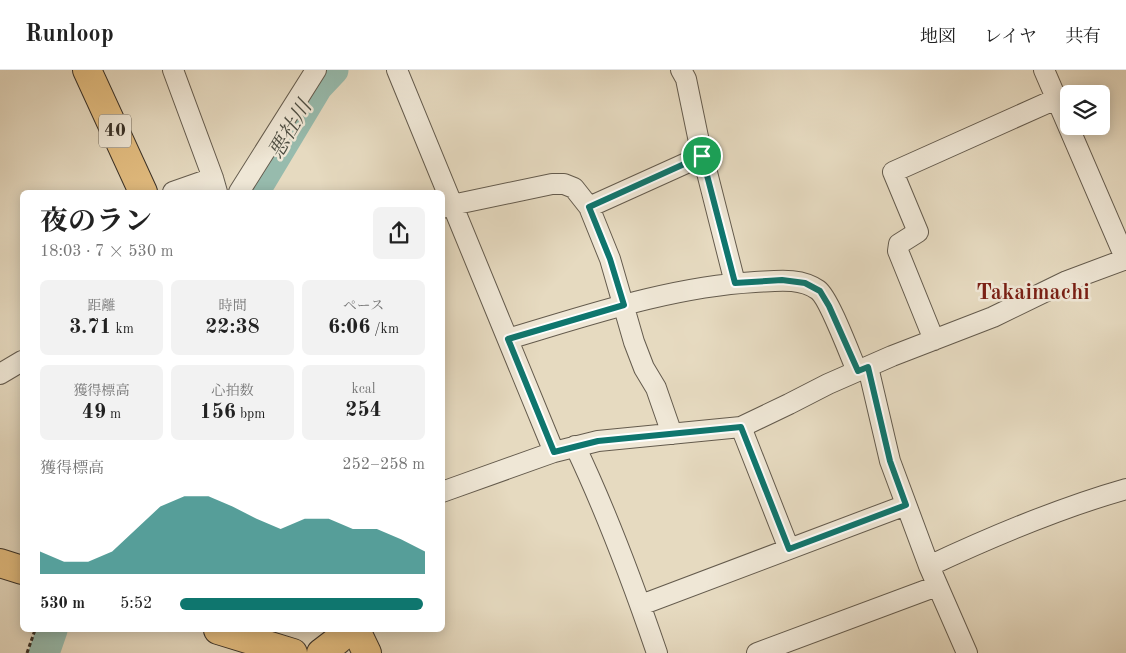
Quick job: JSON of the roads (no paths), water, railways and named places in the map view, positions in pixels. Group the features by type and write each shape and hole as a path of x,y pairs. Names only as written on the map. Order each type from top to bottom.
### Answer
{"main road":[{"name":"40","path":"87,70 142,190"},
{"path":"0,563 20,569"},
{"path":"225,632 294,653"},
{"path":"321,653 338,640 341,632"},
{"path":"357,632 367,653"}],"street":[{"path":"173,70 215,185 185,190"},
{"path":"240,190 316,70"},
{"path":"397,70 442,190"},
{"path":"682,70 686,78 702,156 735,283"},
{"path":"445,491 554,452 598,441 741,427 863,369 993,317 1067,281 1126,259 1044,70"},
{"path":"934,340 898,251 899,244 918,232 893,172 1056,99"},
{"path":"589,207 702,156"},
{"path":"554,452 508,339 448,207 552,184 564,184 574,188 589,207 610,259 634,342 644,368 656,388 672,434"},
{"path":"508,339 624,305 699,288 735,283 782,280 805,283 820,291 863,369 890,461 906,505 937,586 967,653"},
{"path":"0,374 20,362"},
{"path":"741,427 789,549"},
{"path":"576,446 641,605 657,653"},
{"path":"929,566 980,542 1126,488"},
{"path":"641,605 906,505"},
{"path":"756,653 937,586"}],"waterway":[{"name":"悪社川","path":"255,190 317,87 333,70"},
{"name":"悪社川","path":"44,653 51,632"}],"district":[{"name":"Takaimachi","path":"1033,293"}]}
